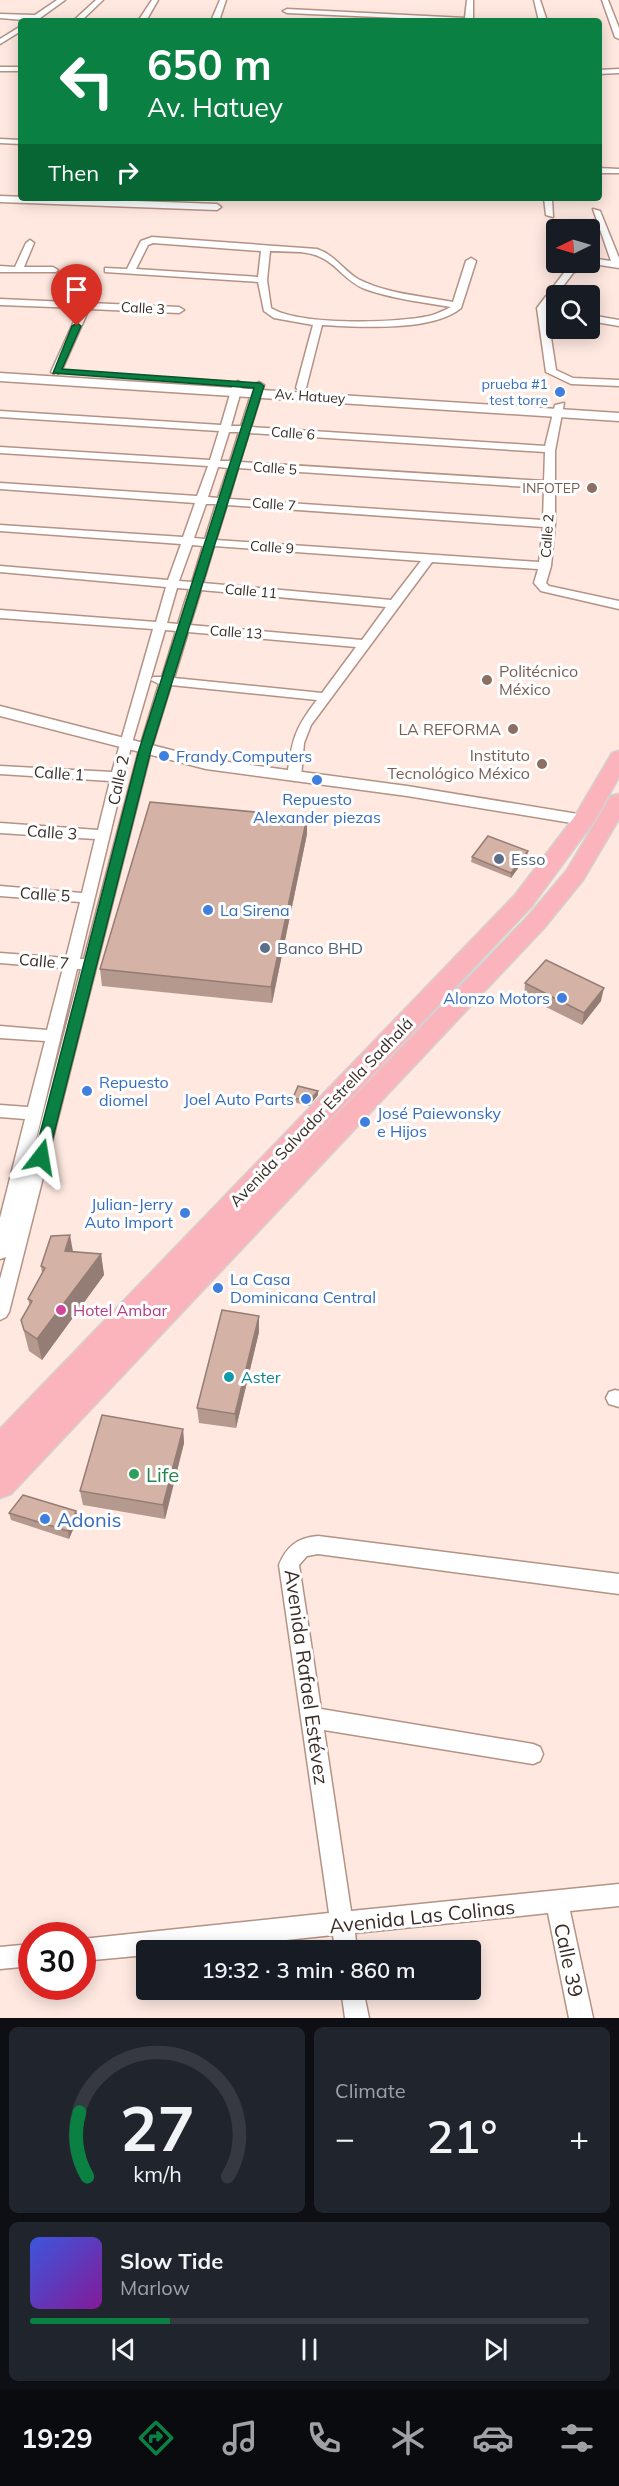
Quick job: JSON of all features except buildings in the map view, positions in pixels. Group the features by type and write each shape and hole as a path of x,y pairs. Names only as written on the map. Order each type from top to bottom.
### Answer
{"highway":[{"name":"Avenida Salvador Estrella Sadhalá","path":"603,824 619,758"},
{"name":"Avenida Salvador Estrella Sadhalá","path":"3,1466 536,922 575,874 603,824 619,801"}],"main road":[{"name":"Av. Hatuey","path":"0,369 237,388"},
{"name":"Av. Hatuey","path":"0,377 258,389 559,409 619,409"},
{"name":"Av. Hatuey","path":"258,389 301,388 559,409 619,417"}],"street":[{"path":"35,18 62,0"},
{"path":"80,18 100,0"},
{"path":"144,18 155,0"},
{"path":"216,18 223,0"},
{"path":"284,18 290,0"},
{"path":"469,18 470,0"},
{"path":"537,0 542,18"},
{"path":"605,0 619,37"},
{"path":"287,11 426,18"},
{"path":"0,16 22,18"},
{"path":"0,42 18,30"},
{"path":"0,69 18,69"},
{"path":"602,72 619,71"},
{"path":"0,141 18,142"},
{"path":"602,170 619,171"},
{"path":"0,200 18,201"},
{"path":"31,201 218,207"},
{"path":"548,201 550,215"},
{"path":"596,211 618,264 600,262"},
{"path":"130,272 144,243 148,241 266,248 324,254 331,258 343,274 369,286 457,304"},
{"path":"18,269 30,243"},
{"path":"266,248 262,280 270,313 293,321 390,322 429,319 456,308 471,261"},
{"path":"0,269 53,270"},
{"path":"108,270 262,280"},
{"path":"568,273 542,308 551,372 571,381 619,383"},
{"name":"Calle 3","path":"0,302 179,310"},
{"path":"56,372 86,305"},
{"path":"542,308 546,309"},
{"path":"600,320 619,323"},
{"path":"301,388 318,322"},
{"name":"Calle 2","path":"0,1252 7,1195 35,1114 126,743 186,541 214,464 237,388"},
{"name":"Calle 2","path":"0,1308 145,750 258,389"},
{"name":"Calle 2","path":"559,409 550,449 549,524 545,566 540,583 544,589 619,605"},
{"name":"Calle 6","path":"0,414 550,449"},
{"name":"Calle 5","path":"0,450 550,485"},
{"name":"Calle 7","path":"0,486 549,524"},
{"name":"Calle 9","path":"0,528 545,566"},
{"path":"294,777 300,734 429,558"},
{"name":"Calle 11","path":"0,569 395,604"},
{"name":"Calle 13","path":"0,614 365,644"},
{"path":"146,678 327,697"},
{"path":"0,711 206,764 407,791 603,824"},
{"name":"Calle 1","path":"0,770 119,777"},
{"path":"113,802 131,804"},
{"name":"Calle 3","path":"0,828 105,835"},
{"name":"Calle 5","path":"0,891 89,898"},
{"name":"Calle 7","path":"0,958 89,965"},
{"path":"0,1032 54,1036"},
{"path":"0,1111 35,1114"},
{"name":"Avenida Rafael Estévez","path":"344,1940 289,1565 292,1556 307,1545 619,1584"},
{"path":"312,1718 533,1754"},
{"name":"Avenida Las Colinas","path":"96,1949 619,1895"},
{"name":"Calle 39","path":"557,1902 581,2018"},
{"path":"0,1958 18,1956"},
{"path":"354,2000 357,2018"}],"place":[{"name":"prueba #1 test torre","path":"560,392"},
{"name":"INFOTEP","path":"592,488"},
{"name":"Politécnico México","path":"487,680"},
{"name":"LA REFORMA","path":"513,729"},
{"name":"Frandy Computers","path":"164,756"},
{"name":"Instituto Tecnológico México","path":"542,764"},
{"name":"Repuesto Alexander piezas","path":"317,780"},
{"name":"Esso","path":"499,859"},
{"name":"La Sirena","path":"208,910"},
{"name":"Banco BHD","path":"265,948"},
{"name":"Alonzo Motors","path":"562,998"},
{"name":"Repuesto diomel","path":"87,1091"},
{"name":"Joel Auto Parts","path":"306,1099"},
{"name":"José Paiewonsky e Hijos","path":"365,1122"},
{"name":"Julian-Jerry Auto Import","path":"185,1213"},
{"name":"La Casa Dominicana Central","path":"218,1288"},
{"name":"Hotel Ambar","path":"61,1310"},
{"name":"Aster","path":"229,1377"},
{"name":"Life","path":"134,1474"},
{"name":"Adonis","path":"45,1519"}],"route":[{"path":"41,1157 145,750 168,681 208,543 260,386 56,372 77,326"}]}
